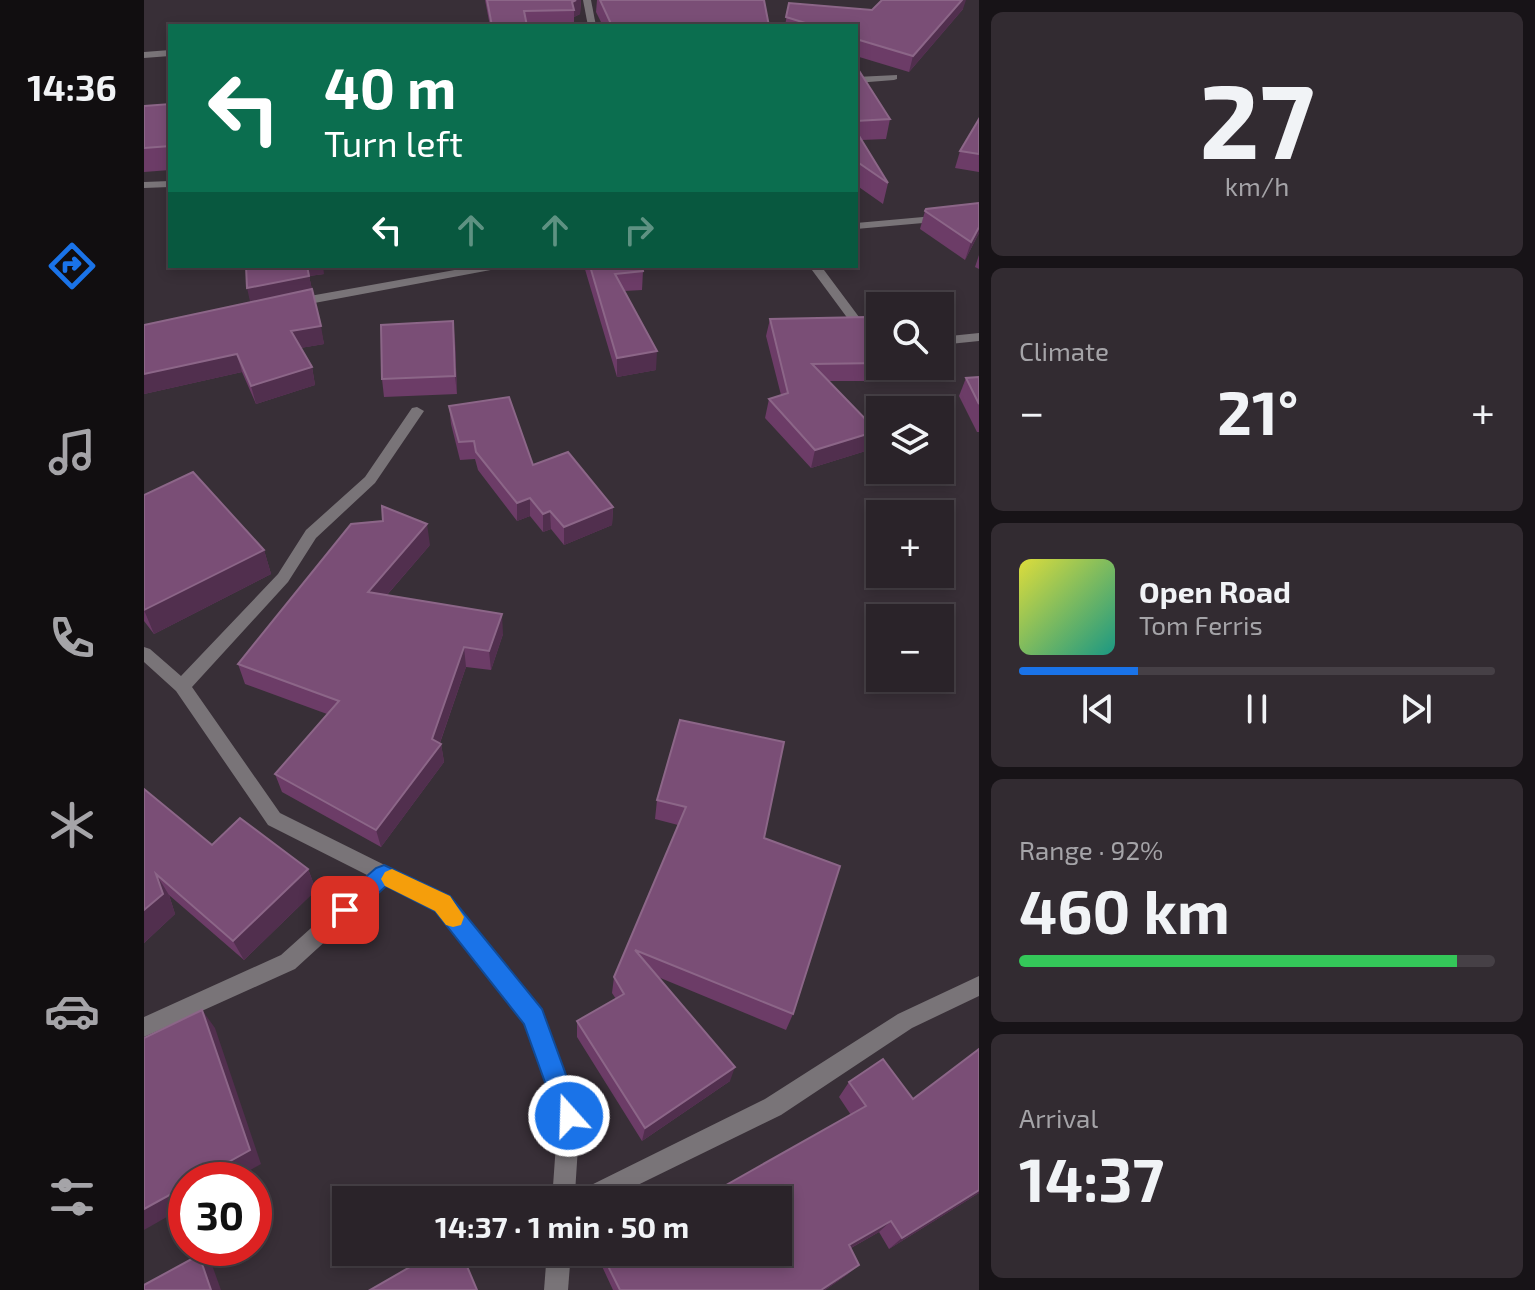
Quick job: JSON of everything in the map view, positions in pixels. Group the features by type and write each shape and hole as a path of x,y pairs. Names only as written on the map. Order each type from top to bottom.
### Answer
{"street":[{"path":"587,0 592,24"},
{"path":"144,55 168,53"},
{"path":"858,80 894,77"},
{"path":"144,185 168,184"},
{"path":"858,226 979,215"},
{"path":"273,307 485,268"},
{"path":"816,268 858,324 866,329"},
{"path":"954,340 979,337"},
{"path":"182,686 283,578 311,534 370,480 417,411"},
{"path":"144,653 182,686 274,819 442,903 534,1017 569,1116 564,1186"},
{"path":"144,1027 288,962 384,875"},
{"path":"612,1186 773,1107 905,1021 979,986"},
{"path":"556,1290 558,1266"}],"building":[{"path":"487,0 576,0 572,2 574,10 524,11 527,24 492,24"},
{"path":"600,0 764,0 769,24 611,24"},
{"path":"882,0 962,0 913,56 858,40 858,24 809,24 786,17 789,3 872,10"},
{"path":"858,69 890,119 858,121"},
{"path":"168,104 168,146 144,148 144,106"},
{"path":"979,119 979,154 960,151"},
{"path":"858,134 888,183 858,162"},
{"path":"979,203 979,227 971,242 925,211 926,209"},
{"path":"246,268 307,268 309,276 247,288"},
{"path":"591,268 642,268 643,271 615,274 657,351 617,358"},
{"path":"312,289 321,326 291,331 312,367 251,386 237,354 144,374 144,325"},
{"path":"866,317 866,363 812,364 866,420 866,434 815,450 769,399 788,393 770,319"},
{"path":"453,321 455,376 382,379 381,325"},
{"path":"979,377 979,404 966,378"},
{"path":"509,397 533,465 568,452 613,507 564,527 550,511 543,514 530,498 517,503 476,452 474,441 459,442 449,406"},
{"path":"193,472 264,550 144,610 144,495"},
{"path":"382,506 427,524 368,592 502,614 489,651 464,647 432,739 441,744 376,830 275,774 339,701 238,664 351,524 383,521"},
{"path":"680,720 784,742 764,838 840,866 793,1014 635,950 735,1067 645,1128 577,1021 624,994 614,977 686,807 657,800"},
{"path":"144,789 212,845 240,818 308,869 233,941 156,874 163,894 144,910"},
{"path":"202,1010 250,1150 228,1162 168,1162 168,1196 144,1209 144,1038"},
{"path":"979,1049 979,1190 902,1238 891,1221 849,1245 859,1265 821,1290 620,1290 608,1266 792,1266 792,1186 724,1186 866,1106 849,1082 883,1059 913,1099"},
{"path":"179,1266 203,1266 211,1290 144,1290 144,1285"},
{"path":"412,1266 467,1266 477,1290 370,1290"}],"slow traffic":[{"path":"392,879 442,903 453,917"}],"route":[{"path":"345,910 384,875 442,903 534,1017 569,1116"}]}
